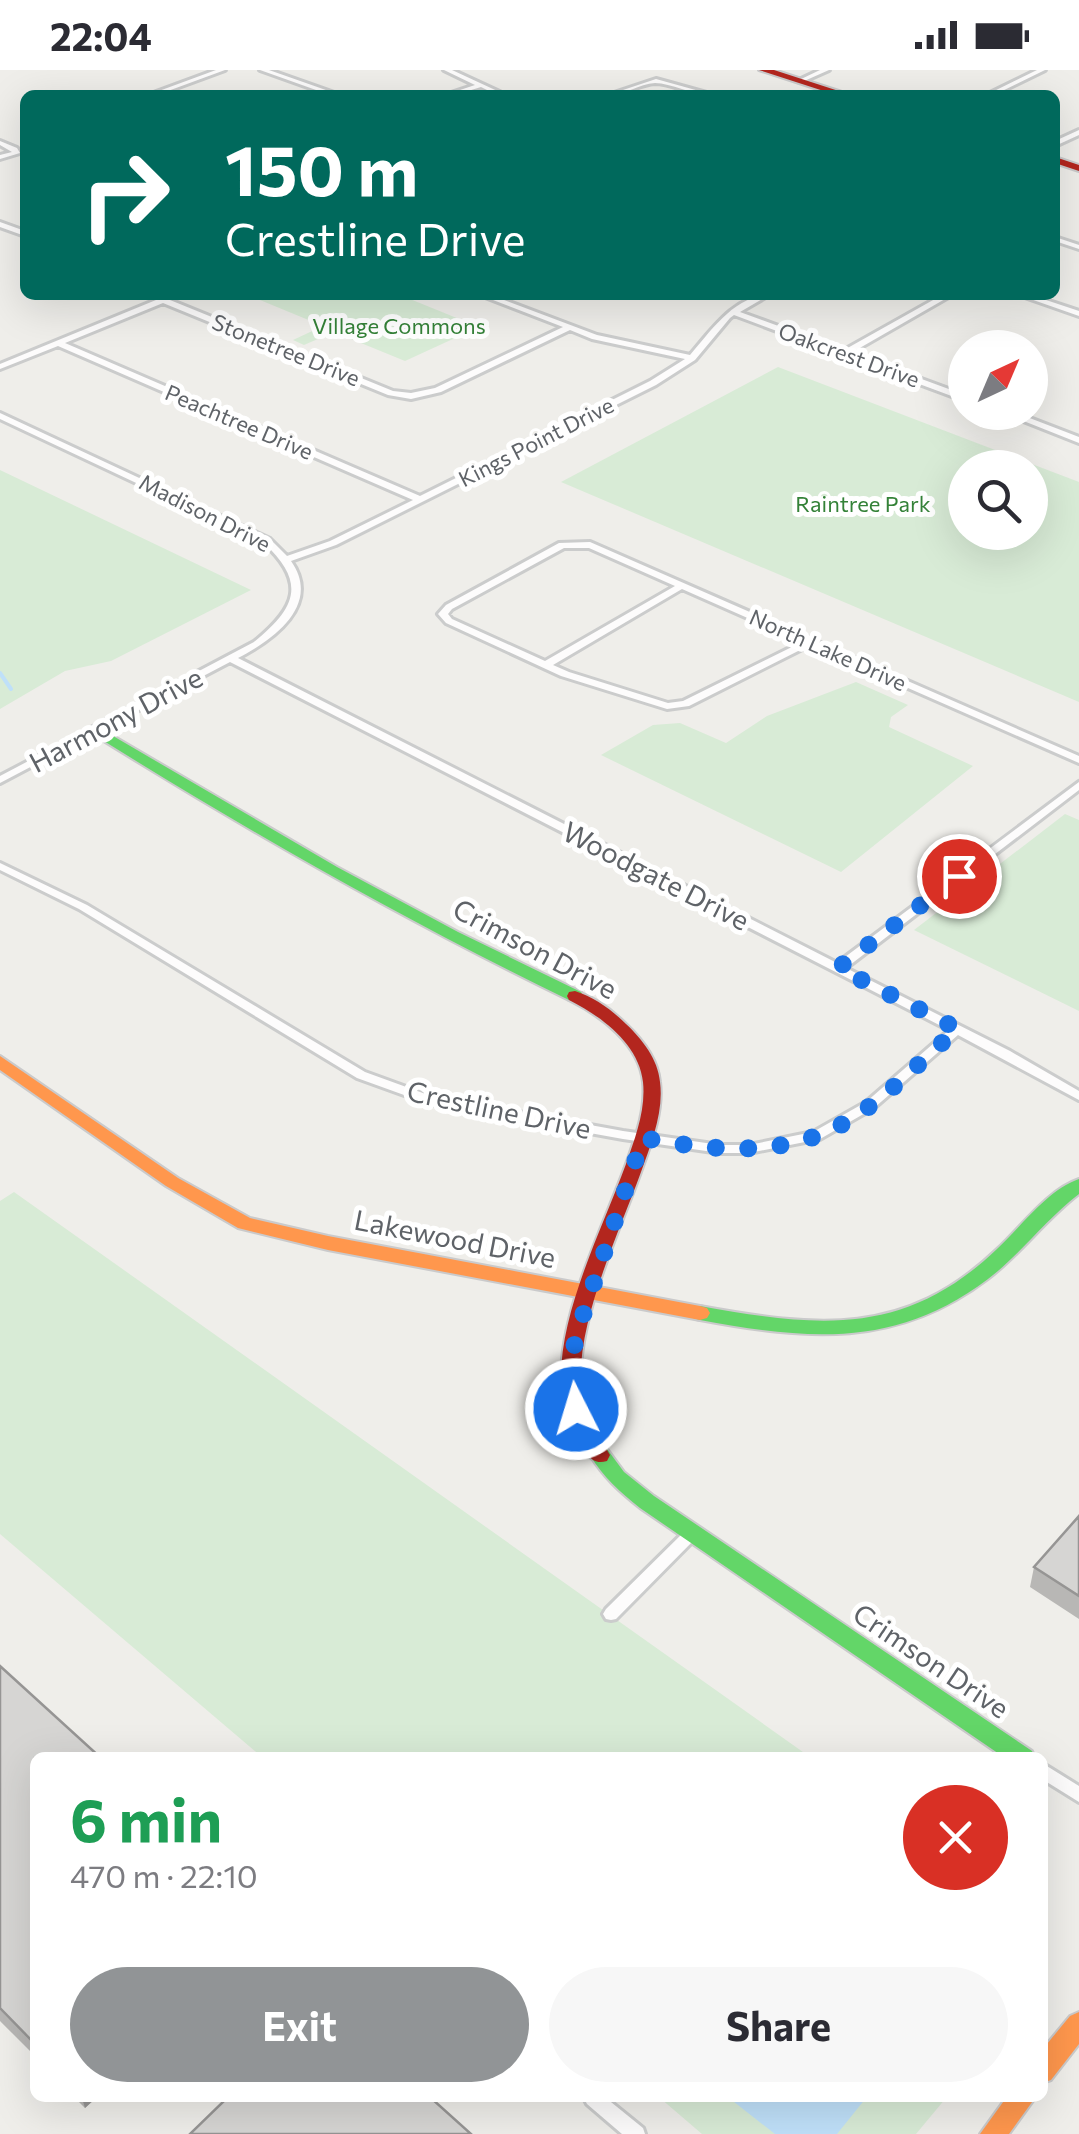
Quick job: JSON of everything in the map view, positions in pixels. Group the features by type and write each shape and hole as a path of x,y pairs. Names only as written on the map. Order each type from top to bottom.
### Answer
{"street":[{"path":"167,90 222,70"},
{"path":"264,70 323,90"},
{"path":"447,70 492,90"},
{"path":"764,70 825,90"},
{"path":"800,81 826,70"},
{"path":"1022,70 1038,72"},
{"path":"1000,90 1038,72"},
{"path":"627,90 656,81 689,90"},
{"path":"465,90 482,85"},
{"path":"0,143 16,153 0,157"},
{"path":"0,367 163,300"},
{"name":"Stonetree Drive","path":"163,300 391,392 422,396 570,328"},
{"path":"497,300 612,342 692,358"},
{"name":"Kings Point Drive","path":"287,558 334,544 654,384 692,358 733,312 755,300"},
{"path":"846,353 939,300"},
{"path":"1038,300 1079,314"},
{"name":"Oakcrest Drive","path":"733,312 948,392"},
{"name":"Peachtree Drive","path":"57,343 420,500"},
{"name":"Madison Drive","path":"0,416 250,532 287,558 297,586 288,616 266,638 232,659"},
{"path":"1048,428 1079,440"},
{"name":"North Lake Drive","path":"545,665 449,621 442,614 562,545 576,542 1079,760"},
{"path":"545,665 681,586"},
{"path":"545,665 667,706 685,704 808,642"},
{"name":"Harmony Drive","path":"0,780 232,659"},
{"name":"Woodgate Drive","path":"232,659 958,1029 1079,1096"},
{"name":"Crimson Drive","path":"96,730 224,811 434,927 589,1002 635,1042 651,1075 651,1104 571,1363 571,1386 582,1427 617,1478 692,1534 1015,1752"},
{"path":"838,968 1079,785"},
{"name":"Crestline Drive","path":"0,866 83,907 361,1075 429,1100 643,1138 720,1150 749,1150 816,1136 870,1106 958,1029"},
{"name":"Lakewood Drive","path":"0,1062 172,1182 244,1224 315,1241 781,1328 839,1330 883,1325 931,1309 969,1288 1058,1201 1079,1186"},
{"path":"611,1614 692,1534"},
{"path":"1048,1774 1079,1795"},
{"path":"1048,2063 1079,2024"},
{"path":"599,2102 636,2134"},
{"path":"994,2134 1019,2102"}],"green space":[{"name":"Village Commons","path":"260,300 412,300 479,327 405,361 334,332 304,345 293,340 323,326"},
{"name":"Raintree Park","path":"778,367 995,450 948,450 948,550 1048,550 1048,470 1079,482 1079,702 561,482"},
{"path":"0,470 251,590 111,661 65,671 0,709"},
{"path":"856,682 908,705 891,717 889,727 973,766 841,872 601,755 653,725 680,723 726,743 767,716"},
{"path":"1065,814 1079,820 1079,1011 914,930"},
{"path":"14,1192 803,1752 256,1752 0,1534 0,1201"},
{"path":"665,2102 943,2102 916,2134 702,2134"}],"water":[{"path":"734,2102 863,2102 837,2134 775,2134"}],"building":[{"path":"1079,1516 1079,1596 1034,1567"},
{"path":"0,1666 94,1752 30,1752 30,2039 0,2008"},
{"path":"223,2102 435,2102 471,2134 190,2134"}],"waterway":[{"path":"0,673 11,689"}],"traffic: fast":[{"path":"96,730 331,870 575,996"},
{"path":"700,1313 813,1329 882,1323 915,1313 949,1297 983,1273 1079,1185"},
{"path":"600,1455 617,1478 647,1502 1015,1752"}],"traffic: slow":[{"path":"0,1062 172,1182 245,1223 328,1243 700,1313"},
{"path":"1048,2063 1079,2024"},
{"path":"993,2134 1019,2102"}],"traffic: jam":[{"path":"764,70 830,90"},
{"path":"1060,162 1079,168"},
{"path":"575,996 610,1018 632,1040 647,1064 652,1088 645,1134 584,1306 572,1362 574,1403 600,1455"}],"route":[{"path":"576,1409 571,1386 575,1339 643,1138 720,1150 749,1150 816,1136 844,1124 870,1106 958,1029 838,968 959,876"}]}
